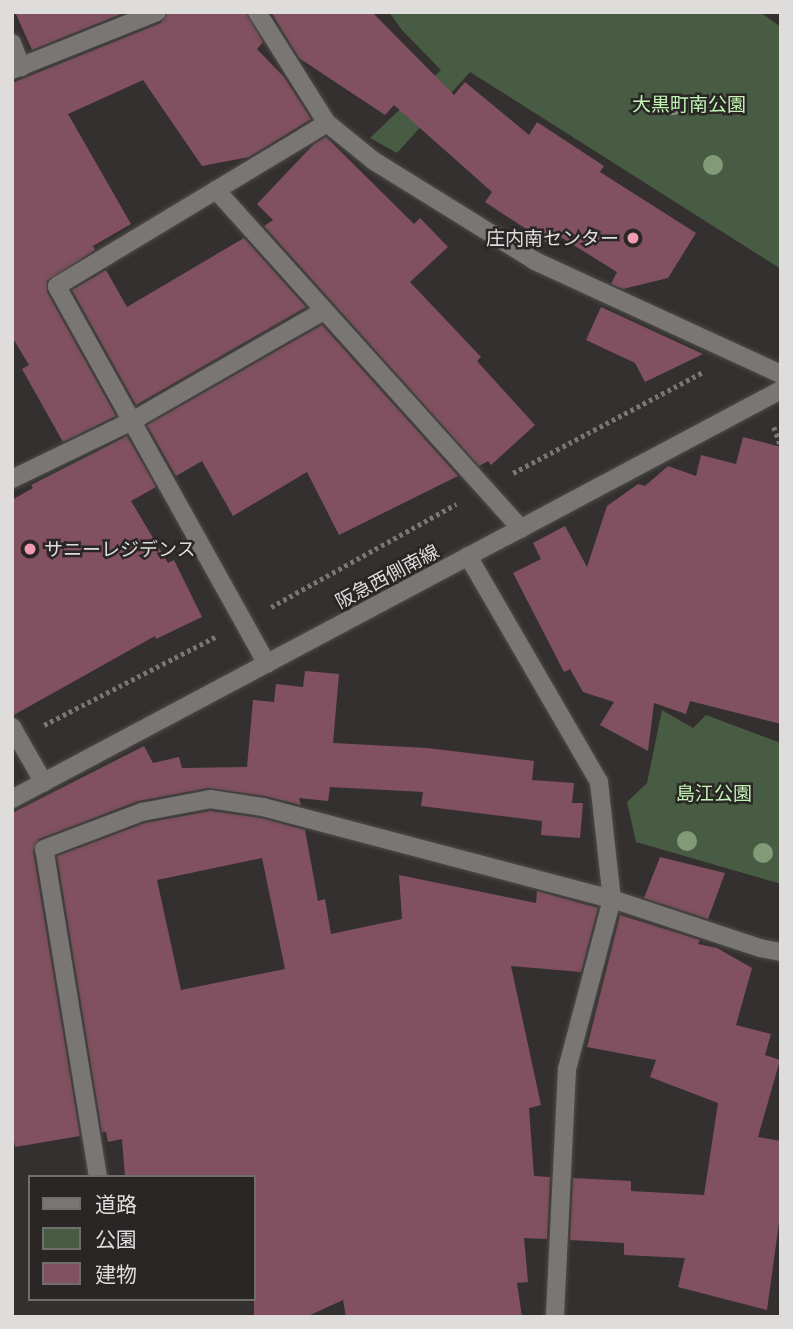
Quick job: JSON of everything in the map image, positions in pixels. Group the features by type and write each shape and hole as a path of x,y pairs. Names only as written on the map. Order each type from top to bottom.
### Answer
{"street":[{"path":"12,43 17,68 157,12"},
{"path":"257,12 327,123 374,161 535,261 781,374"},
{"path":"267,664 57,286 327,123"},
{"path":"216,190 521,528"},
{"path":"12,479 132,421 323,311"},
{"name":"阪急西側南線","path":"12,799 781,390"},
{"path":"468,556 598,782 612,899 567,1069 555,1317"},
{"path":"16,733 44,783"},
{"path":"98,1175 44,849 142,812 210,799 263,807 612,899 760,948 781,952"}],"path":[{"path":"16,733 243,622 484,488 737,354"}],"green space":[{"name":"大黒町南公園","path":"389,12 760,12 781,27 781,269 470,72 397,153 370,138 441,70 402,30"},
{"name":"島江公園","path":"662,710 693,728 706,715 781,743 781,884 636,842 627,802 647,783"}],"building":[{"path":"15,12 126,12 32,50"},
{"path":"168,12 246,12 263,42 257,49 284,77 311,119 249,157 202,166 143,80 68,114 131,224 93,246 95,250 47,281 47,292 116,416 63,442 22,369 29,365 12,337 12,83 161,23"},
{"path":"271,12 372,12 454,95 465,82 529,135 537,122 604,166 600,172 696,233 668,278 623,289 611,284 617,272 559,236 552,246 485,202 492,192 394,105 385,115 299,58"},
{"path":"326,137 414,224 420,218 448,247 410,282 481,357 477,361 535,425 491,465 488,461 479,466 264,226 273,220 257,204 314,144"},
{"path":"244,238 306,307 136,405 72,290 106,270 127,307"},
{"path":"601,307 703,354 645,382 635,363 586,340"},
{"path":"322,325 458,476 339,535 307,472 233,516 202,461 176,476 147,425"},
{"path":"127,436 156,487 131,501 168,563 174,560 202,617 156,639 155,636 12,716 12,500 33,488 31,485"},
{"path":"743,437 781,447 781,724 690,701 686,714 654,703 648,751 600,725 614,702 583,692 570,669 564,672 513,573 541,559 533,543 565,526 587,567 607,506 638,484 645,486 668,466 696,476 701,455 736,464"},
{"path":"305,671 339,674 333,743 427,748 534,761 532,780 574,783 572,803 583,803 580,838 541,835 542,821 421,806 423,792 330,787 328,801 299,798 301,805 265,796 208,788 138,801 39,839 33,851 80,1136 15,1147 12,1128 12,813 144,746 153,763 179,757 182,768 247,767 253,700 274,702 276,684 303,687"},
{"path":"210,811 261,818 305,830 318,901 325,899 331,934 402,919 399,875 536,903 537,891 598,908 581,972 511,966 541,1105 529,1108 534,1176 550,1177 547,1239 524,1238 528,1282 517,1283 522,1317 346,1317 343,1300 306,1317 254,1317 256,1175 125,1175 122,1139 108,1142 106,1132 102,1132 57,856 145,823","holes":["262,858 285,969 181,990 157,880"]},
{"path":"660,857 725,873 708,919 644,898"},
{"path":"620,915 700,940 698,944 717,948 752,968 736,1025 771,1034 765,1055 780,1060 758,1137 781,1141 781,1208 767,1310 678,1287 685,1258 624,1255 624,1243 570,1240 573,1178 631,1181 631,1191 704,1195 718,1103 650,1077 656,1060 587,1047"}],"place":[{"name":"庄内南センター","path":"633,238"},
{"name":"サニーレジデンス","path":"30,549"}]}
